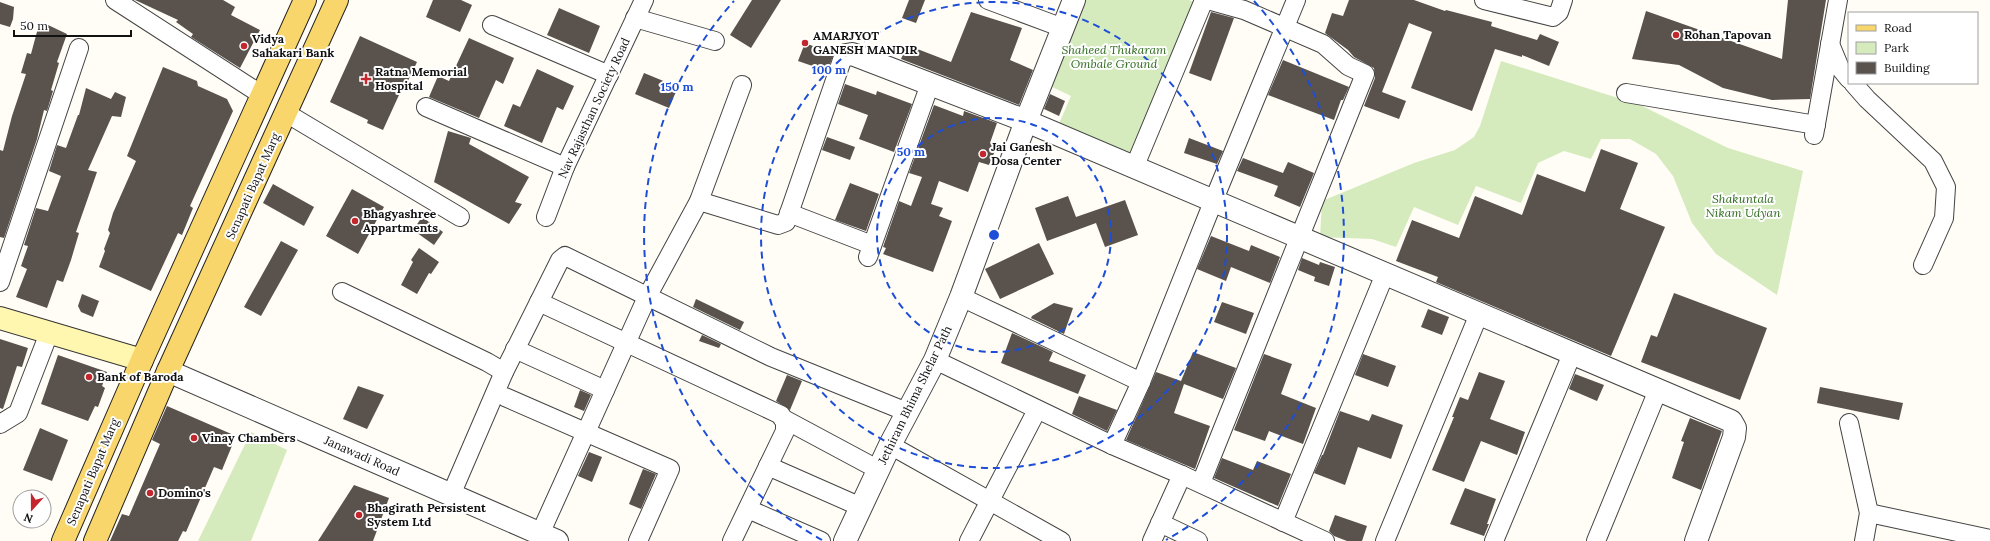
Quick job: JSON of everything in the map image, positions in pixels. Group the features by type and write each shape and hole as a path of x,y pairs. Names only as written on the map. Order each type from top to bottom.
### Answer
{"main road":[{"name":"Senapati Bapat Marg","path":"63,541 142,360 305,0"},
{"name":"Senapati Bapat Marg","path":"95,541 168,371 337,0"},
{"path":"0,318 142,360 168,371"}],"street":[{"path":"116,0 262,95"},
{"name":"Nav Rajasthan Society Road","path":"546,217 565,167 644,0"},
{"path":"988,0 1063,28"},
{"name":"Jethiram Bhima Shelar Path","path":"845,541 890,445 935,360 961,297 1026,121 1074,0"},
{"path":"1134,168 1204,0"},
{"path":"1201,483 1365,74 1348,66 1323,44 1244,10 1208,0"},
{"path":"1112,445 1142,382 1213,202 1296,0"},
{"path":"1484,0 1553,17 1559,12 1563,0"},
{"path":"1626,93 1815,130 1838,0"},
{"path":"635,18 715,41"},
{"path":"492,24 609,75"},
{"path":"1830,44 1840,68 1848,78"},
{"path":"0,282 79,48"},
{"path":"699,200 778,225 786,222 842,60 846,54 852,54 1026,121 1213,202 1731,421 1735,428 1734,437 1696,541"},
{"path":"789,213 870,251 930,84"},
{"path":"1854,84 1867,99 1933,161 1946,187 1944,218 1923,265"},
{"path":"549,537 586,432 647,297 699,200 742,86"},
{"path":"426,106 565,167"},
{"path":"286,113 460,217"},
{"path":"451,495 504,372 560,260 565,256 771,357 907,412"},
{"path":"1283,522 1385,274"},
{"path":"342,292 487,362 504,372"},
{"path":"961,297 1142,382"},
{"path":"539,302 626,344 781,414 785,422 785,431 732,541"},
{"path":"1385,541 1479,314"},
{"path":"0,424 18,413 49,333"},
{"path":"515,349 605,390"},
{"path":"1494,541 1572,354"},
{"path":"935,360 1112,445 1182,474 1325,541"},
{"name":"Janawadi Road","path":"168,371 549,537"},
{"path":"1596,541 1658,390"},
{"path":"505,397 670,469 638,541"},
{"path":"969,541 1037,410"},
{"path":"782,418 879,470"},
{"path":"1849,423 1869,514 1864,541"},
{"path":"890,445 1061,541"},
{"path":"768,466 861,507"},
{"path":"1152,541 1182,474"},
{"path":"748,509 821,541"},
{"path":"1869,514 1990,539"},
{"path":"1160,523 1198,541"}],"green space":[{"name":"Shaheed Thukaram Ombale Ground","path":"1082,0 1189,0 1194,2 1125,165 1055,133 1071,96 1046,84"},
{"name":"Shakuntala Nikam Udyan","path":"1501,61 1640,105 1728,148 1803,171 1777,295 1716,254 1692,223 1673,176 1656,154 1630,139 1601,139 1591,159 1564,151 1538,163 1521,203 1476,186 1458,225 1414,207 1396,247 1372,239 1320,237 1322,201 1414,163 1455,150 1474,137 1480,126"},
{"path":"251,432 287,450 251,541 198,541"}],"building":[{"path":"135,0 223,0 235,7 231,15 260,30 240,68 191,37 193,34 176,22 178,20"},
{"path":"433,0 461,0 472,5 460,32 426,17"},
{"path":"752,0 781,0 751,48 730,35"},
{"path":"909,0 925,0 916,23 902,18"},
{"path":"1349,0 1414,0 1445,11 1446,10 1492,22 1491,26 1537,40 1540,34 1559,42 1549,66 1522,55 1522,57 1495,49 1472,111 1411,88 1432,32 1409,23 1382,92 1406,101 1399,119 1364,106 1375,78 1374,68 1354,57 1348,50 1325,33 1332,13 1343,16"},
{"name":"Rohan Tapovan","path":"1788,0 1826,0 1810,99 1772,100 1723,88 1679,65 1632,59 1646,11 1782,59"},
{"path":"0,2 14,7 13,19 10,27 0,24"},
{"path":"559,8 600,26 589,53 547,35"},
{"path":"971,12 1022,28 1010,60 1033,70 1019,105 901,59 907,45 951,62"},
{"path":"1211,12 1234,18 1211,81 1189,73"},
{"path":"46,24 67,34 57,62 59,63 51,90 53,91 47,111 44,110 37,139 4,238 0,237 0,150 3,151 12,116 26,74 21,73 27,53 31,54 38,28"},
{"path":"360,36 417,62 406,85 404,84 383,130 367,123 368,120 330,102"},
{"path":"469,38 514,58 503,84 496,80 479,118 429,97 438,76 449,81"},
{"path":"805,43 834,54 827,71 798,61"},
{"path":"1283,60 1349,87 1343,100 1341,100 1334,120 1268,95"},
{"path":"163,67 197,81 198,86 227,99 233,111 190,206 193,208 182,235 178,233 151,291 99,267 110,233 108,230 113,213 136,161 127,156"},
{"path":"537,69 574,86 563,110 557,107 542,143 504,126 513,104 520,107"},
{"path":"644,73 678,87 669,108 635,94"},
{"path":"845,84 876,95 877,91 912,104 894,152 859,139 868,115 838,104"},
{"path":"86,88 111,99 115,92 126,97 121,117 112,116 88,170 97,172 76,232 79,233 71,260 63,282 57,280 47,308 16,297 27,269 21,266 28,246 24,245 36,208 48,211 61,176 49,171 57,145 66,148 79,115"},
{"path":"1050,94 1065,101 1059,116 1044,109"},
{"path":"934,105 963,116 964,111 997,123 990,143 997,146 989,165 979,162 968,192 939,181 931,204 943,208 939,216 952,221 933,272 883,254 886,248 883,247 899,201 911,206 922,177 909,173"},
{"path":"448,131 471,138 469,144 529,177 515,202 522,204 509,224 434,182"},
{"path":"827,137 855,147 850,160 822,150"},
{"path":"1189,138 1223,151 1217,164 1184,153"},
{"path":"1601,149 1638,163 1620,209 1665,227 1611,356 1436,282 1438,277 1396,261 1412,220 1459,238 1475,196 1522,215 1537,174 1585,192"},
{"path":"1243,158 1283,173 1288,162 1314,173 1300,207 1274,196 1278,186 1237,171"},
{"path":"850,183 879,194 866,231 835,220"},
{"path":"273,184 314,207 304,226 263,203"},
{"name":"Bhagyashree Appartments","path":"352,189 384,207 358,254 326,236"},
{"path":"1068,196 1076,217 1125,200 1138,235 1105,247 1096,223 1047,241 1035,208"},
{"path":"422,217 443,232 434,245 413,230"},
{"path":"1211,236 1249,251 1251,245 1280,257 1270,283 1231,267 1226,281 1197,269"},
{"path":"281,241 298,250 261,316 244,307"},
{"path":"1039,243 1054,274 1000,299 985,269"},
{"path":"419,248 439,262 431,274 429,273 417,294 401,285 413,262 411,260"},
{"path":"1302,258 1319,265 1320,262 1335,267 1329,286 1314,281 1315,277 1298,270"},
{"path":"1674,293 1767,328 1740,400 1641,362 1651,335 1657,337"},
{"path":"82,294 99,301 93,317 81,312 78,306"},
{"path":"696,299 744,322 740,330 693,307"},
{"path":"1222,302 1254,313 1246,334 1214,322"},
{"path":"1054,303 1073,308 1064,334 1031,318"},
{"path":"1428,309 1449,317 1442,335 1421,327"},
{"path":"1012,333 1053,352 1049,361 1086,375 1078,394 1001,363"},
{"path":"702,335 721,344 719,348 699,341"},
{"path":"0,339 28,348 22,367 17,366 3,409 0,408"},
{"path":"1193,352 1236,368 1223,399 1184,384 1174,413 1210,426 1195,469 1126,440 1156,372 1181,381"},
{"path":"1264,354 1292,364 1281,394 1316,408 1303,444 1269,431 1265,441 1234,430"},
{"path":"1363,354 1396,366 1388,387 1355,375"},
{"path":"58,355 107,372 102,386 105,388 98,407 95,406 88,421 41,404"},
{"path":"1479,372 1505,381 1490,419 1525,432 1517,455 1481,441 1464,482 1432,470 1454,417 1452,417 1460,397 1468,400"},
{"path":"1575,374 1604,385 1597,401 1569,389"},
{"path":"787,375 802,381 790,410 776,401"},
{"path":"358,386 384,395 367,429 343,419"},
{"path":"1820,387 1903,403 1899,420 1817,403"},
{"path":"580,390 591,395 584,411 574,407"},
{"path":"1079,396 1117,410 1107,431 1072,414"},
{"path":"167,406 236,436 222,470 214,467 186,532 183,531 178,541 110,541 122,514 129,516 160,444 152,440"},
{"path":"1340,411 1369,421 1372,414 1403,425 1391,459 1358,447 1345,485 1314,473 1323,455"},
{"path":"1690,418 1722,431 1701,490 1672,478 1684,442 1681,441"},
{"path":"40,428 68,440 52,481 23,470"},
{"path":"589,452 602,457 592,482 578,476"},
{"path":"1222,458 1253,470 1257,461 1291,474 1278,506 1214,478"},
{"path":"643,469 656,474 641,509 629,504"},
{"name":"Bhagirath Persistent System Ltd","path":"354,485 389,498 373,541 318,541"},
{"path":"1465,488 1496,499 1484,536 1450,524"},
{"path":"1335,515 1367,526 1362,541 1347,541 1334,536 1329,531"}],"place":[{"name":"Rohan Tapovan","path":"1676,35"},
{"name":"AMARJYOT GANESH MANDIR","path":"805,43"},
{"name":"Vidya Sahakari Bank","path":"244,46"},
{"name":"Ratna Memorial Hospital","path":"366,79"},
{"name":"Jai Ganesh Dosa Center","path":"983,154"},
{"name":"Bhagyashree Appartments","path":"355,221"},
{"name":"Bank of Baroda","path":"89,377"},
{"name":"Vinay Chambers","path":"194,438"},
{"name":"Domino's","path":"150,493"},
{"name":"Bhagirath Persistent System Ltd","path":"359,515"}]}
